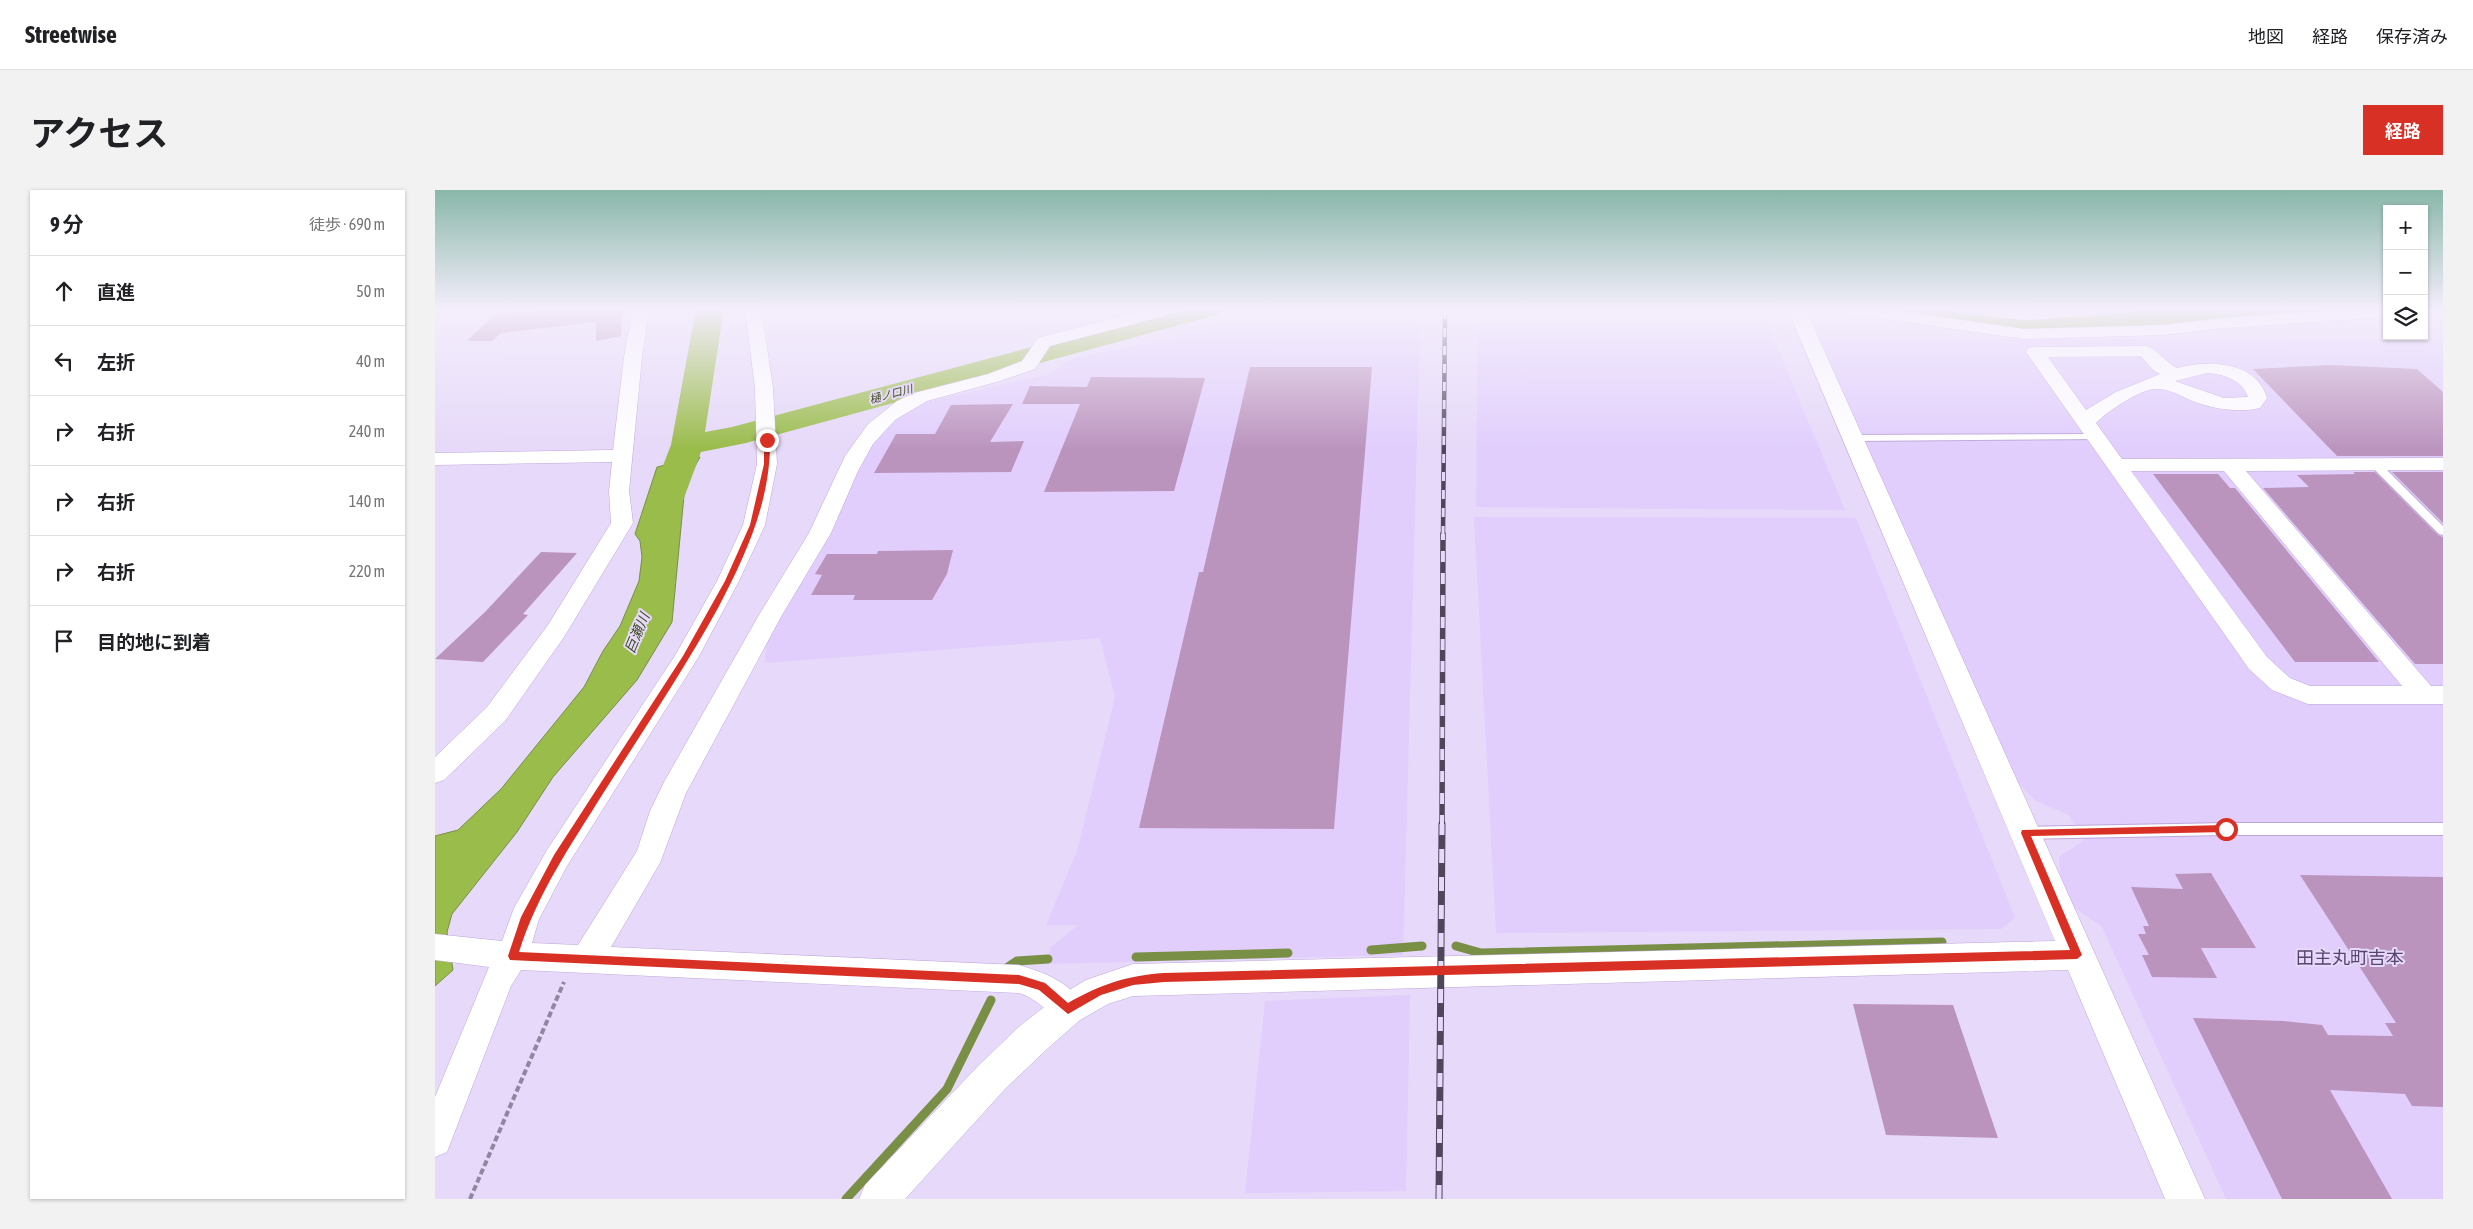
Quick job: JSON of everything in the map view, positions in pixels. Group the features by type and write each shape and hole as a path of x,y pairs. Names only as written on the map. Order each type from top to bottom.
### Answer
{"street":[{"path":"435,773 496,714 556,631 622,524 619,491 633,355"},
{"path":"435,1140 498,979 525,917 557,858 687,658 728,581 754,525 767,464 764,388 759,355"},
{"path":"580,960 650,855 664,811 674,790 741,672 764,627 821,531 840,484 862,445 874,429 888,415 920,398 1023,369 1036,355"},
{"path":"1817,355 2185,1199"},
{"path":"2037,355 2258,663 2281,684 2308,695 2434,695"},
{"path":"2150,355 2159,366 2175,375"},
{"path":"2091,430 2102,407 2155,383 2175,375 2203,368 2226,371 2251,385 2258,398 2253,404 2228,405 2201,398 2179,387 2155,383"},
{"path":"435,459 585,458 623,455"},
{"path":"2116,465 2443,464"},
{"path":"2231,466 2434,695"},
{"path":"435,947 508,956 580,960 1019,979 1042,986 1068,1009"},
{"path":"879,1199 992,1077 1034,1036 1068,1009 1098,991 1133,980 2077,955"}],"lane":[{"path":"1854,438 2091,430"},
{"path":"2376,465 2443,532"},
{"path":"2025,833 2226,829 2443,829"}],"path":[{"path":"470,1199 580,960"}],"shaded area":[{"path":"1091,355 1419,355 1403,955 1046,964 1051,947 1078,925 1046,925 1077,851 1115,697 1100,638 765,663 767,639 871,444 893,417 922,403 1050,374 1069,360"},
{"path":"1478,355 1781,355 1845,510 1476,507"},
{"path":"1825,355 2443,355 2443,1199 2226,1199 2102,927 2071,905 2061,881 2059,857 2083,841 2069,815 2036,801 2016,781"},
{"path":"1474,517 1856,518 2015,918 2001,929 1496,933"},
{"path":"1410,995 1406,1191 1245,1193 1265,1001"}],"water":[{"path":"700,457 685,485 672,622 637,680 553,777 517,832 452,914 447,932 453,970 435,986 435,836 458,830 501,789 584,687 603,651 620,626 639,581 642,557 640,541 635,534 657,467"}],"building":[{"path":"2331,365 2417,369 2443,392 2443,456 2337,456 2253,369"},
{"path":"1250,367 1372,367 1334,829 1139,828 1199,572 1203,572"},
{"path":"1091,377 1205,378 1174,491 1044,492 1080,404 1022,404 1030,386 1087,387"},
{"path":"1013,404 990,442 1024,441 1011,472 874,473 896,434 935,434 951,405"},
{"path":"2353,472 2375,472 2438,535 2443,537 2443,664 2415,664 2263,488 2309,487 2297,475 2355,474"},
{"path":"2392,472 2443,472 2443,523"},
{"path":"2153,474 2218,474 2230,488 2235,488 2379,662 2295,662"},
{"path":"953,550 947,574 932,600 853,600 855,595 811,595 822,575 815,574 827,554 877,554 878,551"},
{"path":"541,552 577,553 523,614 528,615 483,662 435,659 485,612"},
{"path":"2211,873 2256,948 2201,948 2217,978 2152,977 2142,955 2149,955 2138,934 2146,934 2143,926 2149,926 2131,887 2183,889 2175,874"},
{"path":"2300,875 2443,877 2443,1107 2412,1106 2405,1094 2330,1090 2392,1199 2282,1199 2193,1018 2283,1021 2322,1025 2328,1035 2393,1036 2385,1023 2396,1023"},
{"path":"1853,1004 1953,1005 1998,1138 1886,1135"}],"waterway":[{"name":"巨瀬川","path":"687,445 702,355"},
{"name":"樋ノ口川","path":"687,445 735,436 1035,355"},
{"name":"巨瀬川","path":"661,514 687,445"},
{"path":"1456,946 1481,953 1942,942"},
{"path":"1371,950 1422,946"},
{"path":"1136,957 1288,953"},
{"path":"1008,967 1017,961 1048,959"},
{"path":"846,1199 947,1089 991,1000"}],"railway":[{"path":"1443,535 1445,355"},
{"path":"1442,826 1443,534"},
{"path":"1439,1199 1442,824"}],"district":[{"name":"田主丸町吉本","path":"2350,958"}],"route":[{"path":"767,440 767,464 754,525 728,581 687,658 557,858 525,917 513,956 1019,979 1042,986 1068,1009 1098,991 1133,980 1164,978 1441,972 1967,956 2077,955 2025,833 2226,829"}]}
